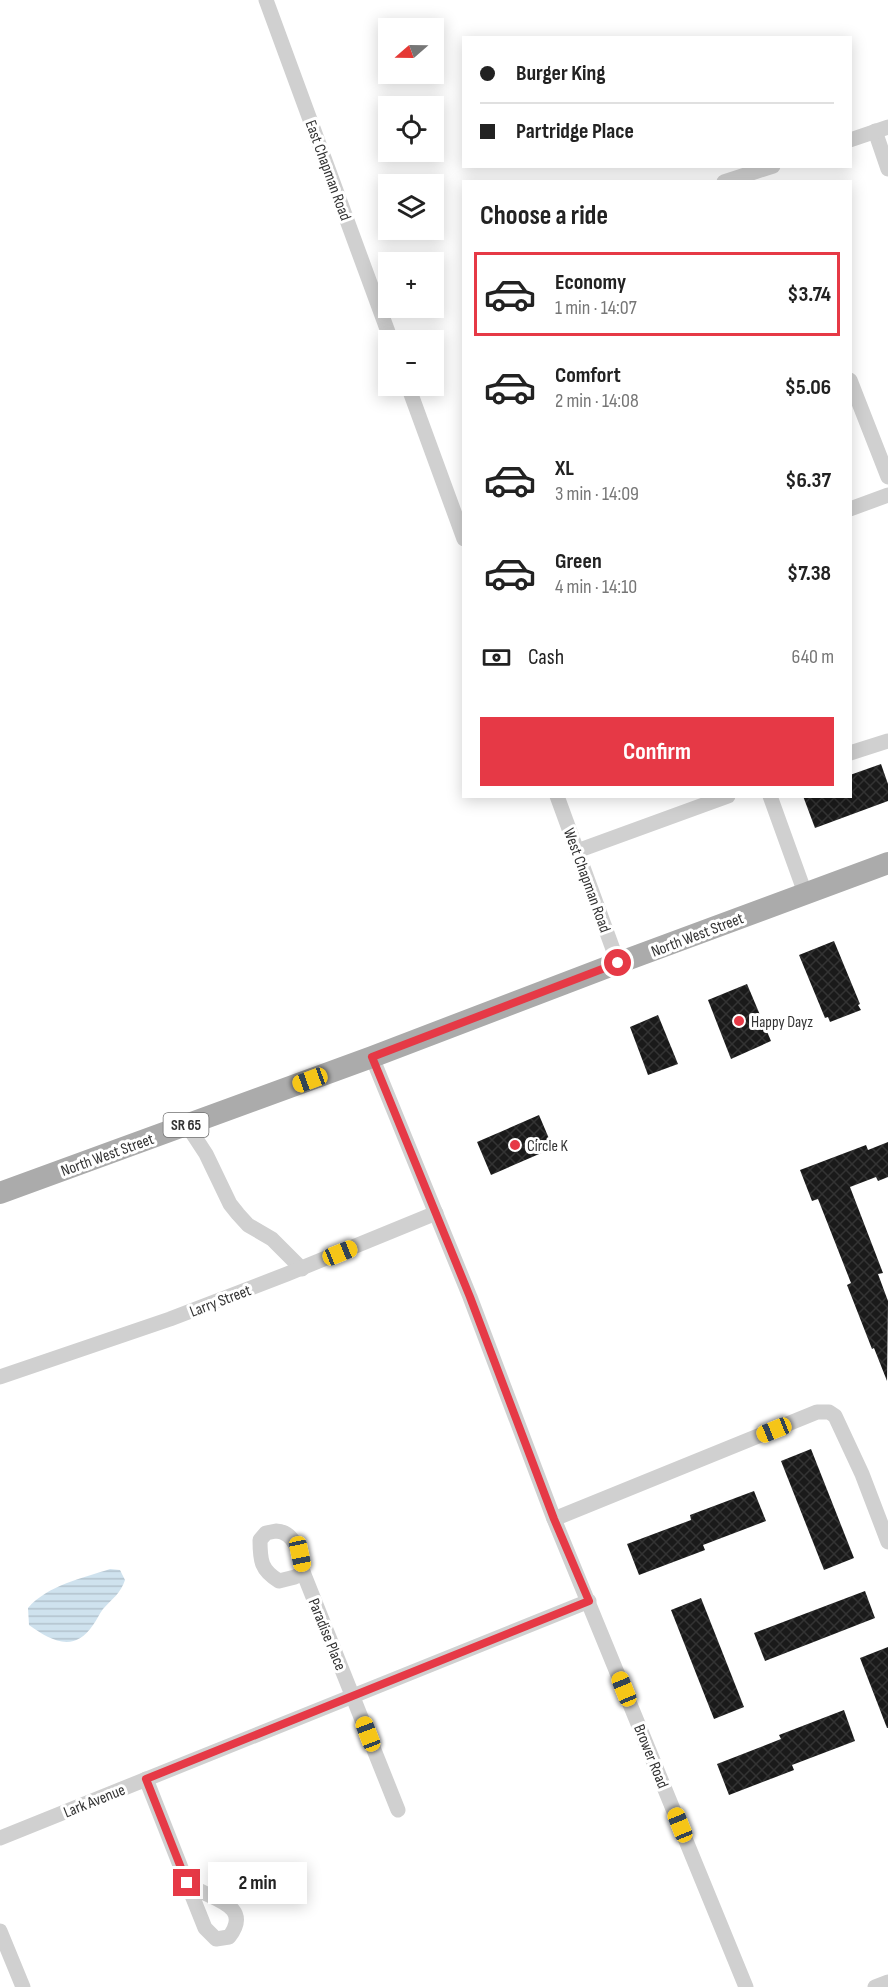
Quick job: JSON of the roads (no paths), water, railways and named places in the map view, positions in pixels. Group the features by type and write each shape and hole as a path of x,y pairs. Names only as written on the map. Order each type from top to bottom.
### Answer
{"main road":[{"name":"North West Street","path":"0,1193 372,1057 888,863"}],"street":[{"name":"East Chapman Road","path":"266,0 387,330"},
{"path":"852,139 881,129 888,169"},
{"path":"734,180 772,172"},
{"path":"852,385 888,477"},
{"path":"412,396 462,533"},
{"path":"852,508 888,495"},
{"path":"852,752 888,741"},
{"name":"West Chapman Road","path":"558,798 618,963"},
{"path":"577,851 723,798"},
{"path":"771,798 806,893"},
{"name":"Brower Road","path":"372,1057 502,1378 554,1519 746,1987"},
{"path":"187,1125 206,1154 237,1214 248,1225 272,1239 302,1269"},
{"name":"Larry Street","path":"0,1377 302,1269 436,1213"},
{"path":"554,1519 817,1412 829,1412 835,1416 846,1435 888,1542"},
{"name":"Paradise Place","path":"303,1572 398,1810"},
{"name":"Lark Avenue","path":"0,1838 589,1601"},
{"path":"146,1779 187,1883 205,1928 216,1939 229,1937 236,1927 236,1913 228,1904 206,1895 187,1883"},
{"path":"0,1931 23,1987"},
{"path":"875,1987 888,1982"}],"water":[{"path":"110,1569 120,1570 125,1580 116,1596 103,1609 86,1634 70,1642 62,1642 29,1625 28,1608 45,1593 66,1583"}],"place":[{"name":"Happy Dayz","path":"739,1021"},
{"name":"Circle K","path":"515,1145"}]}
